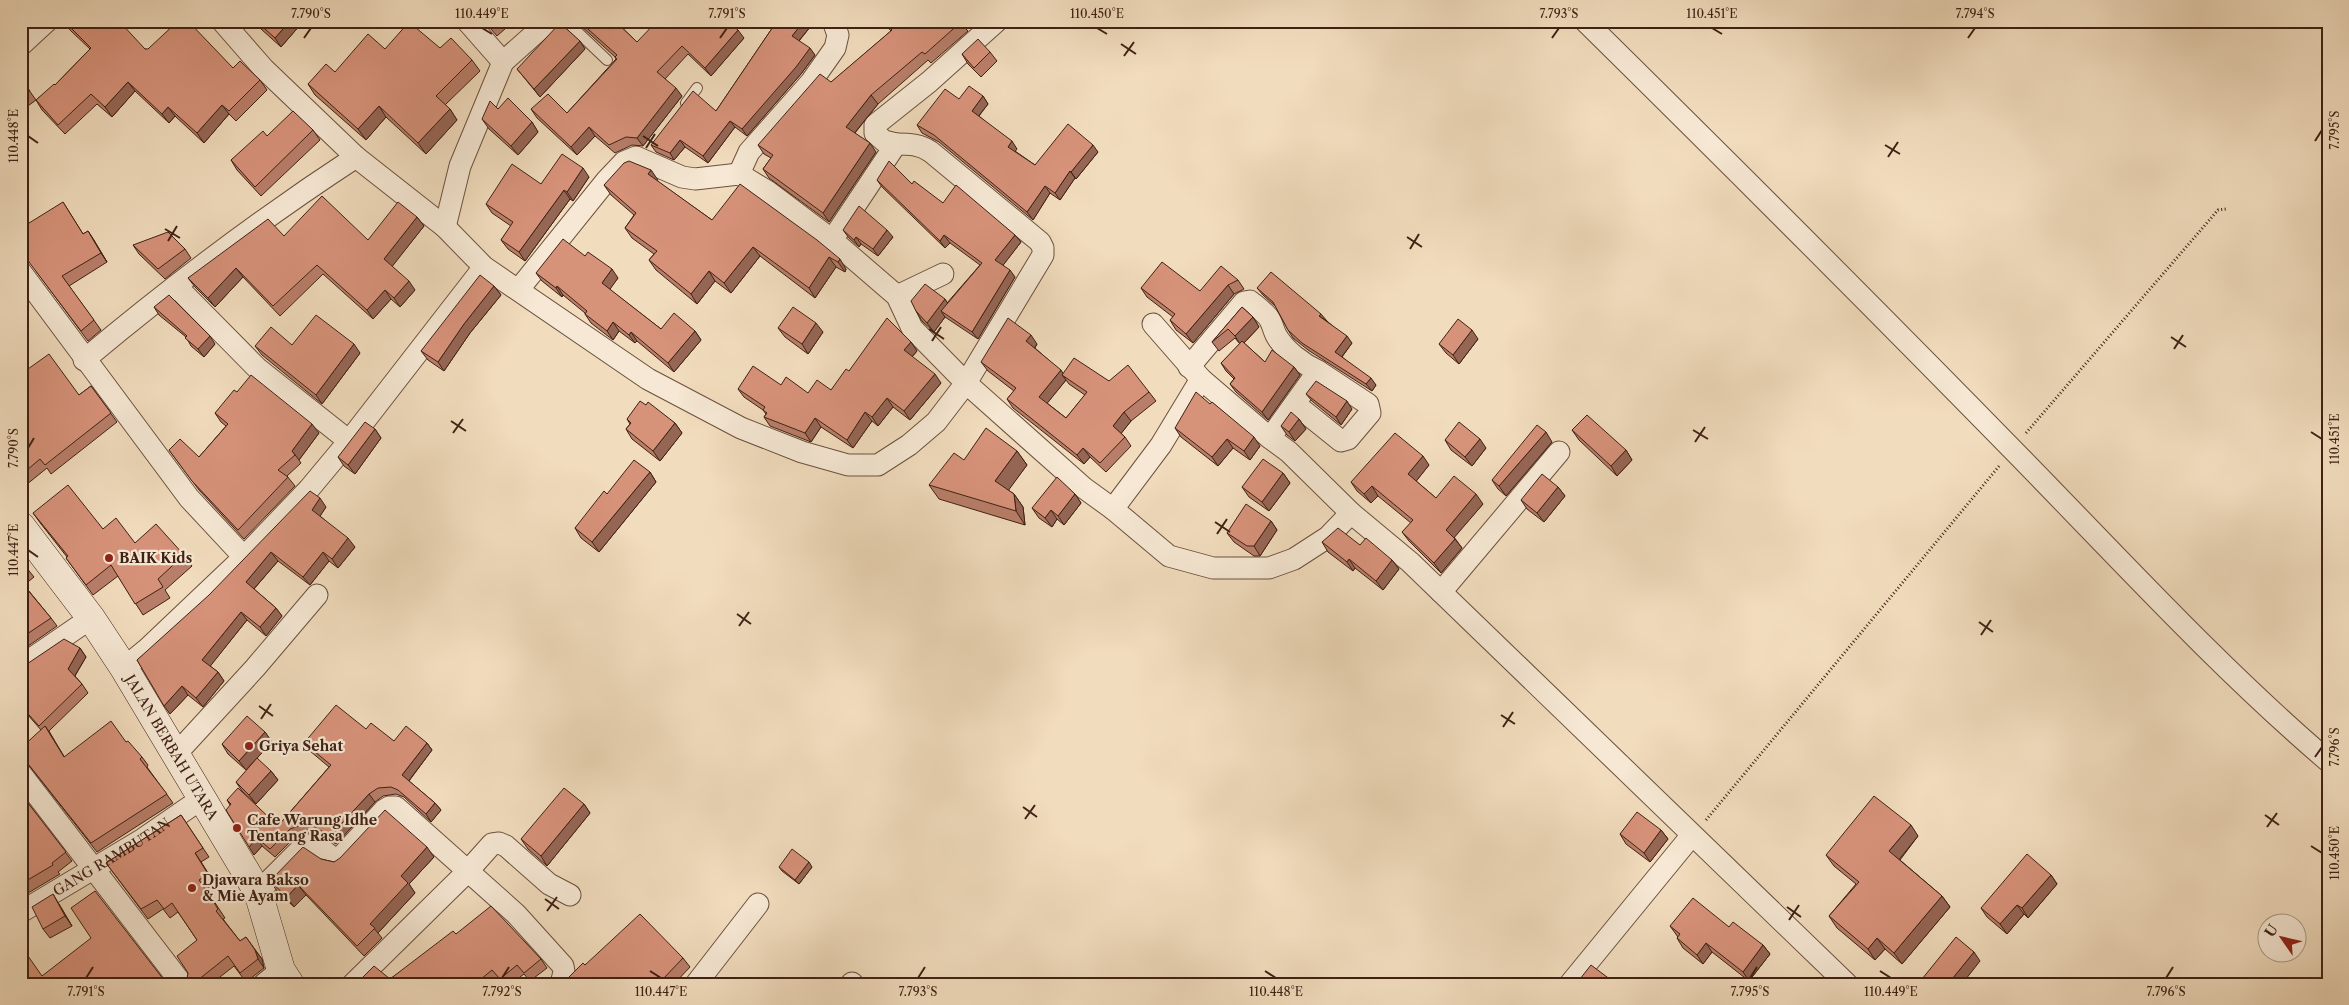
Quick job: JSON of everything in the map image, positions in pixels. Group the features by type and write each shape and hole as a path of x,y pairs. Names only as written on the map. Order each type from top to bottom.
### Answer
{"main road":[{"name":"JALAN BERBAH UTARA","path":"21,526 90,618 124,668 258,892 278,979"}],"street":[{"path":"21,45 47,21"},
{"path":"222,21 263,68 356,157 445,228 484,268 519,289 648,379 741,428 802,452 848,465 878,464 908,445 936,422 966,383 1001,322 1039,265 1043,255 1043,248 1040,242 922,146 884,141 876,133 876,125 930,82 996,21"},
{"path":"467,21 503,62"},
{"path":"445,228 460,166 503,62 549,21"},
{"path":"739,174 749,152 812,82 835,48 838,35 832,21"},
{"path":"1585,21 2013,449 2167,608 2300,737 2328,761"},
{"path":"832,240 896,144"},
{"path":"519,289 606,181 629,159 645,155 670,173 688,178 739,174 767,191 832,240 897,296 912,328 966,383 1084,488 1113,509 1169,556 1214,568 1249,570 1268,568 1294,558 1328,537 1351,513"},
{"path":"84,360 176,286 278,208 356,157"},
{"path":"124,668 146,650 244,557 308,489 349,441 484,268"},
{"path":"21,272 84,360 189,498 244,557"},
{"path":"897,296 944,274"},
{"path":"176,286 257,368 349,441"},
{"path":"1113,509 1161,445 1195,373 1244,302 1250,300 1269,318 1277,337 1308,366 1368,404 1370,413 1348,440 1341,441 1295,404"},
{"path":"1154,324 1195,373 1270,438 1290,452 1351,513 1410,562 1847,984"},
{"path":"1270,438 1318,371"},
{"path":"1441,592 1559,452"},
{"path":"176,754 255,668 317,595"},
{"path":"21,666 90,618"},
{"path":"23,781 182,984"},
{"name":"GANG RAMBUTAN","path":"21,912 143,839 201,799"},
{"path":"258,892 304,846 310,844 317,845 335,859 342,858 389,807 396,807 516,914 560,962 564,972 561,984"},
{"path":"1570,984 1692,835"},
{"path":"353,984 467,872 492,844 499,842 549,884 570,895"},
{"path":"696,984 758,904"}],"lane":[{"path":"566,21 607,60"},
{"path":"679,112 697,88"}],"path":[{"path":"1692,835 1717,808 1792,714 2013,449 2218,210 2226,208"}],"building":[{"path":"64,21 119,21 145,49 148,49 178,21 188,21 233,68 240,61 260,80 229,111 222,105 197,133 168,107 162,114 128,82 105,107 91,94 58,125 36,100 55,85 91,48"},
{"path":"256,21 290,21 275,38"},
{"path":"579,21 615,21 637,42 657,21 728,21 738,30 705,68 682,46 657,72 676,88 637,138 626,137 609,145 589,127 571,147 531,109 548,94 567,113 617,59 615,57 617,55"},
{"path":"777,21 804,21 792,36 810,48 742,129 730,121 703,156 680,140 670,153 651,145 693,91 716,111"},
{"path":"884,21 961,22 925,54 922,52 871,95 846,127 870,143 823,213 763,169 773,155 758,145 820,74 831,82 892,30"},
{"path":"409,22 440,48 451,38 472,60 436,96 450,109 418,143 379,106 358,129 308,84 326,64 335,72 368,34 385,49"},
{"path":"560,23 580,41 534,89 517,69"},
{"path":"978,39 990,52 974,68 962,54"},
{"path":"21,79 30,91 21,97"},
{"path":"969,86 983,96 972,111 1012,141 1008,147 1035,165 1068,124 1093,145 1070,171 1055,193 1045,186 1027,212 934,135 917,125 945,89 959,99"},
{"path":"508,98 532,122 511,146 482,119 490,101 498,109"},
{"path":"293,111 313,130 255,187 231,160 263,131 267,136"},
{"path":"562,154 583,168 567,192 564,190 519,252 501,240 513,222 486,204 512,164 541,184"},
{"path":"629,161 651,170 648,174 712,220 740,184 840,259 838,262 829,257 809,288 753,247 724,283 709,271 691,294 649,260 657,251 625,228 636,213 604,185 624,163"},
{"path":"889,161 912,184 914,181 943,203 956,185 1015,235 995,260 1010,270 972,332 941,311 982,263 944,235 940,241 877,180"},
{"path":"322,196 368,240 398,202 417,217 384,259 409,281 394,298 385,290 367,310 317,265 273,306 236,268 208,298 188,278 268,219 284,236"},
{"path":"63,202 83,234 88,231 101,253 62,276 94,320 81,331 21,249 21,228"},
{"path":"859,206 887,230 873,249 856,237 854,240 843,230"},
{"path":"168,232 185,249 158,269 133,245"},
{"path":"563,239 585,256 588,252 612,269 602,283 661,329 674,313 695,331 668,363 631,332 629,335 613,322 607,331 585,314 587,311 557,286 556,288 536,273"},
{"path":"1162,262 1200,291 1221,266 1238,280 1228,285 1186,334 1170,320 1175,314 1141,288"},
{"path":"1271,272 1321,314 1319,316 1347,336 1335,352 1371,378 1366,384 1302,343 1288,330 1273,302 1257,288"},
{"path":"480,275 494,286 464,324 438,362 421,351"},
{"path":"925,284 945,299 927,323 916,311 911,301"},
{"path":"169,295 210,336 198,349 185,338 187,336 154,307"},
{"path":"793,307 816,323 802,344 778,328"},
{"path":"1242,307 1253,317 1235,336 1228,329 1212,342"},
{"path":"316,315 354,344 316,395 255,346 271,327 292,345"},
{"path":"887,318 911,342 904,350 935,374 904,411 887,398 872,417 865,412 847,440 815,418 805,433 764,417 767,413 763,410 765,407 738,389 753,366 781,385 786,377 808,393 817,380 831,390 846,369 849,371"},
{"path":"1008,318 1031,335 1026,341 1061,370 1039,397 1066,418 1087,392 1062,375 1074,358 1109,381 1128,365 1149,392 1124,412 1113,426 1125,437 1100,463 1083,448 1077,455 1007,399 1016,388 981,362"},
{"path":"1458,319 1472,330 1453,355 1439,344"},
{"path":"1242,341 1265,362 1272,350 1294,367 1262,412 1230,384 1235,378 1221,363"},
{"path":"49,354 79,395 91,386 111,413 45,465 40,459 21,475 21,374"},
{"path":"251,375 312,424 292,451 295,455 278,470 288,477 238,530 192,481 169,450 180,439 199,457 228,424 215,413 234,390 237,392"},
{"path":"1316,381 1347,401 1336,417 1306,394"},
{"path":"1196,392 1210,404 1212,402 1254,437 1244,451 1227,439 1212,457 1175,428"},
{"path":"640,401 646,405 648,402 675,423 653,451 626,429 631,423 627,419"},
{"path":"1291,412 1299,419 1289,432 1281,426"},
{"path":"1587,415 1626,450 1611,466 1572,430"},
{"path":"365,422 375,429 348,465 338,457"},
{"path":"1459,422 1480,439 1465,457 1445,440"},
{"path":"1537,425 1546,432 1499,486 1492,480"},
{"path":"986,428 1017,451 995,481 1014,494 1016,511 929,485 954,453 964,460"},
{"path":"1395,433 1423,456 1408,474 1436,498 1454,476 1476,494 1446,530 1455,539 1434,563 1402,532 1413,520 1372,486 1364,494 1351,482"},
{"path":"1263,459 1283,473 1262,502 1242,487"},
{"path":"634,460 650,472 592,542 575,528 604,491 607,494"},
{"path":"1542,474 1558,487 1537,513 1521,500"},
{"path":"1057,477 1075,494 1058,516 1051,510 1045,518 1032,508"},
{"path":"68,485 103,529 116,518 135,543 156,524 184,555 158,579 163,587 135,604 111,565 86,585 66,558 68,556 33,513"},
{"path":"310,491 320,498 312,510 348,538 332,559 323,552 303,577 271,552 246,582 276,608 260,627 241,612 202,660 218,672 196,698 182,686 164,706 137,660 209,595"},
{"path":"1246,504 1271,521 1254,546 1247,546 1227,533"},
{"path":"1338,528 1360,545 1366,538 1392,560 1376,581 1349,559 1347,562 1322,542"},
{"path":"21,561 28,568 21,574"},
{"path":"21,582 51,618 21,638"},
{"path":"64,639 80,648 68,669 82,684 39,726 21,706 21,668"},
{"path":"336,705 366,729 371,723 394,741 406,726 427,743 402,775 435,803 426,814 398,790 391,787 378,788 369,794 330,836 313,826 301,825 290,829 270,849 257,838 249,847 226,810 231,804 227,800 238,788 278,826 331,765 304,743"},
{"path":"247,716 265,732 239,761 222,744"},
{"path":"111,721 126,742 128,741 142,757 140,759 167,794 91,843 21,755 21,748 45,726 64,757"},
{"path":"257,758 271,771 249,795 236,782"},
{"path":"564,788 584,804 541,856 521,839"},
{"path":"21,794 66,852 52,863 53,865 21,884"},
{"path":"1874,796 1911,825 1889,851 1942,896 1894,953 1877,938 1868,949 1829,916 1859,882 1826,855"},
{"path":"385,810 427,847 401,876 408,883 370,924 375,928 357,946 298,885 287,897 270,881 303,847 321,859 334,862"},
{"path":"1637,812 1661,830 1644,853 1620,834"},
{"path":"181,815 203,848 195,853 208,874 199,880 218,909 216,911 240,941 246,937 255,950 258,959 240,973 228,956 193,984 184,984 188,973 177,956 197,940 172,903 164,909 157,900 141,909 106,863"},
{"path":"792,849 809,862 795,880 779,867"},
{"path":"2027,854 2051,875 2022,908 2017,905 2000,924 1981,908"},
{"path":"95,891 167,984 23,984 21,982 21,946 42,976 91,938 71,908"},
{"path":"53,894 65,916 43,929 32,907"},
{"path":"1693,898 1729,927 1733,922 1763,945 1743,972 1706,943 1697,955 1677,938 1680,934 1670,926"},
{"path":"491,906 541,959 524,973 517,965 500,979 492,970 475,984 356,984 374,966 390,979 453,931 456,934"},
{"path":"640,914 683,958 662,980 658,976 651,984 608,984 602,978 596,984 562,984 583,963 585,965"},
{"path":"1956,937 1974,952 1948,984 1918,984"},
{"path":"1591,965 1615,983 1576,984"}],"place":[{"name":"BAIK Kids","path":"109,558"},
{"name":"Griya Sehat","path":"249,746"},
{"name":"Cafe Warung Idhe Tentang Rasa","path":"237,828"},
{"name":"Djawara Bakso & Mie Ayam","path":"192,888"}]}
